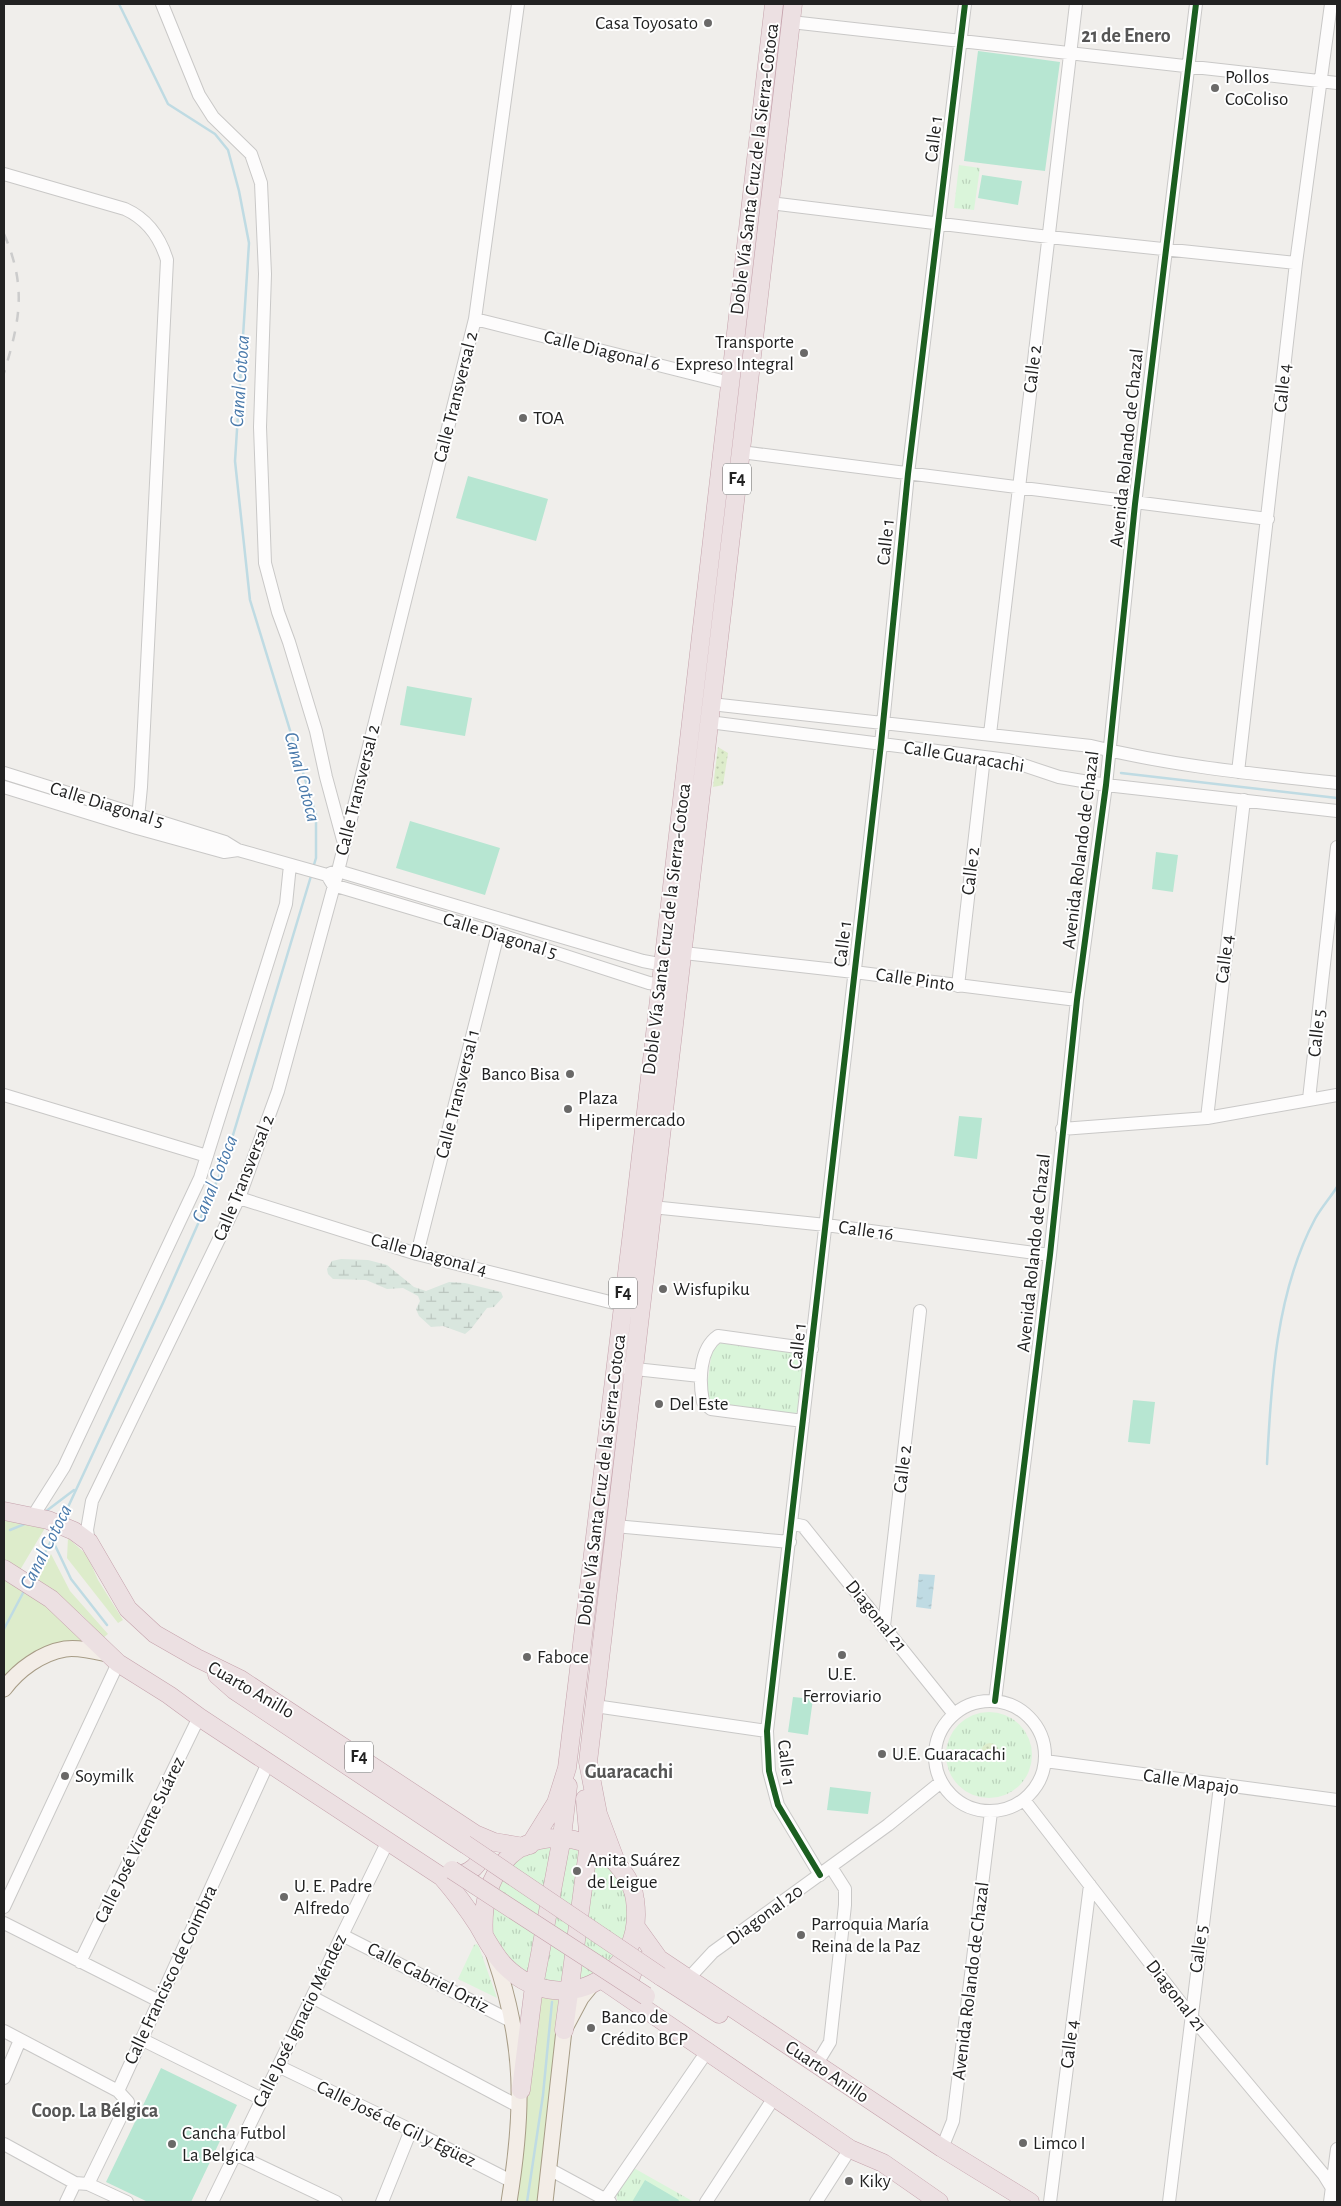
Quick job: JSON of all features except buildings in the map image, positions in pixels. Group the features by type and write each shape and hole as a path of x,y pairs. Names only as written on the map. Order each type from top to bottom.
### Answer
{"highway":[{"name":"Doble Vía Santa Cruz de la Sierra-Cotoca","path":"527,1846 556,1803 567,1768 622,1305 669,986 730,383 774,4"},
{"name":"Doble Vía Santa Cruz de la Sierra-Cotoca","path":"672,959 709,722 793,4"},
{"name":"Doble Vía Santa Cruz de la Sierra-Cotoca","path":"616,1862 598,1814 588,1762 660,1141 669,986"},
{"name":"Cuarto Anillo","path":"4,1511 41,1518 74,1531 89,1542 128,1609 155,1634 197,1658 234,1690 470,1839"},
{"name":"F4","path":"10,1572 70,1614 113,1659 388,1841 447,1873 489,1943 506,1967 534,1986 550,1992 568,1992 598,1980 616,1967 625,1955 636,1927 635,1896 626,1876 616,1862 589,1843 562,1837 548,1839 527,1846 505,1861 491,1882 483,1918 489,1943"},
{"path":"169,1695 222,1721 447,1873 857,2141 931,2200"},
{"path":"564,2030 589,1843 583,1791 588,1762"},
{"path":"520,2098 534,1986 569,1794 567,1768"},
{"path":"447,1873 465,1874 478,1865 482,1849 470,1839"},
{"path":"470,1839 872,2112 942,2148"},
{"name":"F4","path":"470,1839 527,1846"},
{"name":"Cuarto Anillo","path":"636,1927 660,1967 688,1979 942,2148 1030,2202"},
{"path":"643,2000 633,1997 630,1990 631,1973 643,1961 660,1967"},
{"path":"598,1980 643,2000 708,2050 850,2149 883,2163"}],"main road":[{"path":"4,1689 24,1668 52,1653 66,1649 80,1649 113,1659"},
{"path":"489,1943 504,1982 513,2022 520,2098 510,2202"},
{"path":"545,2202 550,2136 564,2030 578,2003 598,1980"}],"street":[{"path":"162,4 199,95 213,117 251,154 261,183 265,274 260,436 265,564 278,612 290,642 316,731 326,777 344,842"},
{"name":"Calle Transversal 2","path":"89,1542 87,1530 92,1501 239,1198 278,1091 330,876 344,842 475,319 518,4"},
{"name":"Calle 1","path":"820,1875 778,1805 769,1771 767,1730 793,1524 803,1421 881,744 908,474 965,4"},
{"name":"Calle 2","path":"990,734 1076,4"},
{"name":"Avenida Rolando de Chazal","path":"996,1701 1050,1255 1077,1000 1106,784 1165,248 1196,4"},
{"name":"Calle 4","path":"1238,772 1296,263 1331,4"},
{"path":"791,22 1337,83"},
{"path":"4,174 125,209 141,216 164,249 167,260 137,828"},
{"path":"770,203 1049,237 1296,263"},
{"name":"Calle Diagonal 6","path":"475,319 730,383"},
{"path":"741,452 1136,504 1268,519"},
{"name":"Calle Guaracachi","path":"711,704 1092,746 1128,756 1238,772 1337,783"},
{"name":"Calle Guaracachi","path":"709,722 1008,760 1059,777 1106,784 1337,811"},
{"name":"Calle 2","path":"958,986 984,757"},
{"name":"Calle Diagonal 5","path":"4,773 139,813 225,842 238,850 330,876 498,934 669,986"},
{"path":"42,800 46,786"},
{"name":"Calle Diagonal 5","path":"4,787 42,800 224,852 238,850"},
{"name":"Calle 4","path":"1207,1118 1244,800"},
{"name":"Calle 5","path":"1309,1099 1337,848"},
{"path":"41,1518 200,1178 286,904 290,865"},
{"name":"Calle Diagonal 5","path":"330,876 672,959"},
{"name":"Calle Transversal 1","path":"417,1254 498,934"},
{"name":"Calle Pinto","path":"672,959 854,972 1077,1000"},
{"path":"4,1095 207,1156"},
{"path":"1062,1129 1207,1118 1337,1095"},
{"name":"Calle Diagonal 4","path":"239,1198 417,1254 622,1305"},
{"name":"Calle 16","path":"652,1207 826,1225 1050,1255"},
{"name":"Calle 2","path":"884,1626 920,1311"},
{"path":"803,1421 711,1409 703,1402 700,1376 704,1357 711,1340 718,1336 812,1349"},
{"path":"615,1367 700,1376"},
{"name":"Diagonal 21","path":"793,1524 803,1526 954,1714"},
{"path":"616,1526 790,1542"},
{"path":"4,1907 113,1659"},
{"path":"996,1701 1010,1704 1022,1711 1033,1721 1043,1740 1045,1761 1042,1776 1035,1789 1024,1800 1003,1810 991,1812 976,1810 962,1804 950,1794 941,1782 935,1764 936,1746 943,1728 954,1714 974,1704 996,1701"},
{"path":"595,1706 767,1730"},
{"name":"Calle José Vicente Suárez","path":"80,1962 199,1717"},
{"name":"Calle Mapajo","path":"1045,1761 1220,1786 1337,1800"},
{"name":"Calle Francisco de Coimbra","path":"118,2091 268,1763"},
{"name":"Diagonal 20","path":"688,1979 714,1952 888,1825 941,1782"},
{"name":"Calle 5","path":"1169,2202 1220,1786"},
{"name":"Diagonal 21","path":"1024,1800 1191,2016 1324,2175 1332,2188"},
{"name":"Avenida Rolando de Chazal","path":"942,2148 953,2121 991,1812"},
{"name":"Calle José Ignacio Méndez","path":"212,2202 388,1841"},
{"path":"816,2065 830,2042 845,1905 845,1889 831,1867"},
{"name":"Calle 4","path":"1050,2202 1090,1885"},
{"path":"4,1923 159,2001"},
{"name":"Calle Gabriel Ortiz","path":"342,1934 513,2022"},
{"path":"312,1997 520,2098"},
{"path":"4,2031 118,2091 128,2102 82,2183 66,2202"},
{"path":"141,2039 262,2099"},
{"path":"4,2078 20,2040"},
{"path":"549,2169 608,2201 708,2050"},
{"name":"Calle José de Gil y Egüez","path":"278,2066 513,2182"},
{"path":"706,2202 775,2096"},
{"path":"382,2202 411,2130"},
{"path":"4,2144 82,2183 127,2202"},
{"path":"816,2202 850,2149"},
{"path":"235,2154 332,2201"},
{"path":"1330,2202 1337,2156"}],"green space":[{"path":"978,51 1060,62 1045,171 964,161"},
{"path":"959,165 980,168 974,210 954,208"},
{"path":"982,175 1022,181 1018,205 978,198"},
{"path":"468,476 548,499 536,541 456,518"},
{"path":"407,686 472,698 465,736 400,725"},
{"path":"718,747 728,753 723,785 713,787"},
{"path":"410,821 500,848 485,895 396,868"},
{"path":"1156,852 1178,855 1173,892 1152,889"},
{"path":"959,1116 982,1118 977,1159 954,1156"},
{"path":"341,1259 368,1260 387,1265 414,1287 426,1291 449,1282 465,1283 501,1292 503,1297 494,1307 487,1308 465,1334 443,1326 431,1327 419,1316 416,1309 420,1301 418,1296 403,1288 387,1289 366,1280 333,1279 328,1274 327,1269 332,1261"},
{"path":"721,1343 800,1353 804,1357 800,1410 793,1415 712,1404 706,1395 712,1349"},
{"path":"1133,1400 1155,1402 1150,1444 1128,1442"},
{"path":"4,1519 45,1528 20,1570 4,1561"},
{"path":"68,1538 87,1555 98,1580 123,1620 118,1623 67,1558"},
{"path":"51,1554 70,1591 108,1634 103,1638 82,1615 37,1582"},
{"path":"4,1576 39,1599 89,1643 64,1642 42,1648 31,1653 4,1677"},
{"path":"793,1697 813,1699 808,1735 788,1732"},
{"path":"981,1712 997,1712 1006,1715 1020,1724 1029,1738 1032,1755 1029,1772 1020,1786 1006,1795 997,1798 981,1798 965,1791 953,1779 946,1763 946,1747 953,1731 965,1719"},
{"path":"990,1743 998,1748 999,1752 994,1760 990,1761 982,1756 981,1752 986,1744"},
{"path":"830,1787 871,1792 868,1814 827,1810"},
{"path":"556,1847 530,1975 510,1959 495,1937 491,1915 494,1893 503,1873 520,1857 532,1852"},
{"path":"568,1847 584,1850 561,1984 540,1980"},
{"path":"594,1855 616,1873 625,1888 628,1900 628,1926 624,1939 609,1962 597,1973 575,1981"},
{"path":"477,1944 497,1998 458,1979 474,1945"},
{"path":"538,1995 560,1999 543,2146 540,2202 517,2202 526,2094"},
{"name":"Cancha Futbol La Belgica","path":"161,2068 237,2105 191,2202 148,2202 106,2182"},
{"path":"632,2167 694,2202 620,2202 617,2200 616,2193"},
{"path":"645,2180 679,2200 678,2202 632,2202"}],"water":[{"path":"919,1574 935,1575 931,1609 916,1607"}],"waterway":[{"name":"Canal Cotoca","path":"119,4 168,104 215,134 228,150 239,191 249,243 235,461 250,600 316,815 316,858 313,868"},
{"path":"1121,773 1337,798"},
{"name":"Canal Cotoca","path":"62,1520 163,1303 224,1165 311,876"},
{"path":"1267,1464 1274,1370 1284,1307 1302,1247 1317,1215 1337,1187"},
{"path":"45,1512 74,1490"},
{"path":"10,1530 27,1523"},
{"name":"Canal Cotoca","path":"31,1580 56,1531"},
{"path":"52,1539 71,1579 107,1625"},
{"name":"Canal Cotoca","path":"4,1629 24,1591"},
{"path":"527,2202 543,2095 552,2002"}],"railway":[{"path":"4,234 16,271 19,304 14,336 4,373"}],"cycle path":[{"path":"820,1875 778,1805 769,1771 767,1731 881,744 908,474 965,4"},
{"path":"995,1701 1050,1255 1077,1000 1106,785 1135,504 1196,4"}],"place":[{"name":"Casa Toyosato","path":"708,23"},
{"name":"Pollos CoColiso","path":"1215,88"},
{"name":"Transporte Expreso Integral","path":"804,353"},
{"name":"TOA","path":"523,418"},
{"name":"Banco Bisa","path":"570,1074"},
{"name":"Plaza Hipermercado","path":"568,1109"},
{"name":"Wisfupiku","path":"663,1289"},
{"name":"Del Este","path":"659,1404"},
{"name":"U.E. Ferroviario","path":"842,1655"},
{"name":"Faboce","path":"527,1657"},
{"name":"U.E. Guaracachi","path":"882,1754"},
{"name":"Soymilk","path":"65,1776"},
{"name":"Anita Suárez de Leigue","path":"577,1871"},
{"name":"U. E. Padre Alfredo","path":"284,1897"},
{"name":"Parroquia María Reina de la Paz","path":"801,1935"},
{"name":"Banco de Crédito BCP","path":"591,2028"},
{"name":"Limco I","path":"1023,2143"},
{"name":"Cancha Futbol La Belgica","path":"172,2144"},
{"name":"Kiky","path":"849,2181"}],"district":[{"name":"21 de Enero","path":"1126,36"},
{"name":"Guaracachi","path":"629,1772"},
{"name":"Coop. La Bélgica","path":"95,2111"}]}
